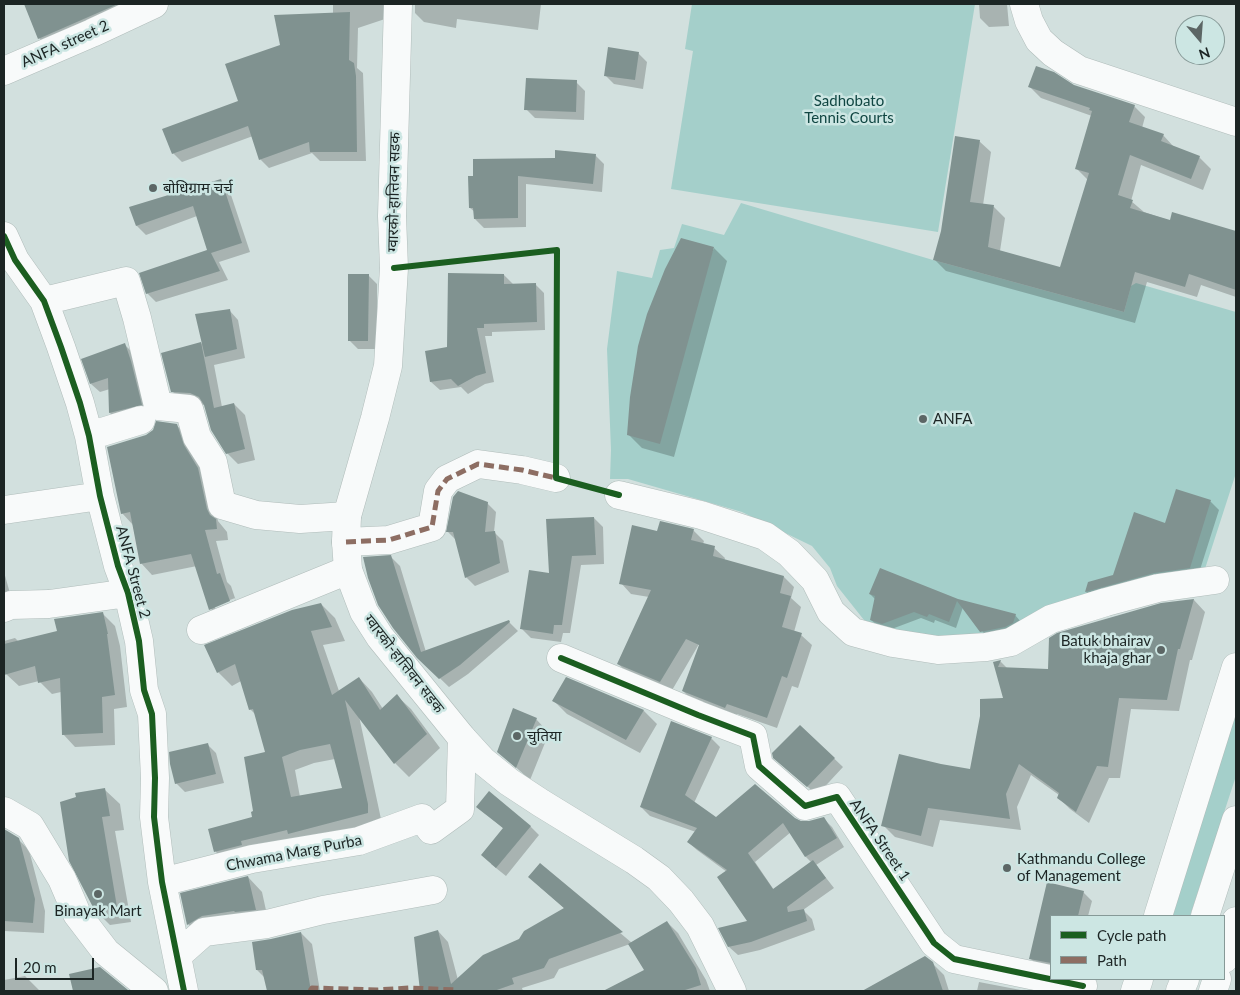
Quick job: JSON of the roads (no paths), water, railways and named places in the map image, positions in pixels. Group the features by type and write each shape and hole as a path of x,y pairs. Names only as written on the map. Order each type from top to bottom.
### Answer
{"main road":[{"name":"ANFA street 2","path":"4,72 154,4"},
{"name":"ग्वारको-हात्तिवन सडक","path":"398,4 392,216 394,268 388,366 376,418 364,455 347,529 348,570 364,612 380,637 462,738 483,761 508,782 634,860 659,878 681,901 700,926 732,991"},
{"path":"1024,4 1039,40 1053,53 1079,70 1236,122"},
{"name":"ANFA Street 2","path":"4,236 16,260 44,301 77,393 89,436 100,496 118,566 128,593 139,641 144,690 152,714 155,778 154,817 162,882 184,991"},
{"path":"44,301 126,281 158,406 189,409 197,437 213,462 222,505 256,515 300,519 389,540 432,527 438,491 447,479 478,464 522,470 556,478"},
{"path":"89,436 141,420"},
{"path":"619,495 701,515 765,536 789,554 815,580 831,612 853,632 893,643 938,650 986,647 1011,642 1051,619 1106,602 1158,588 1215,580"},
{"path":"4,510 100,496"},
{"path":"201,630 348,570"},
{"path":"4,608 11,605 49,604 128,593"},
{"name":"ANFA Street 1","path":"561,658 689,712 754,736 759,766 805,806 836,797 934,943 954,959 1050,979"},
{"path":"1158,915 1236,667"},
{"name":"Chwama Marg Purba","path":"162,882 252,859 359,841 422,818 431,830 460,809 462,738"},
{"path":"4,811 30,826 62,879 77,914 106,952 154,991"},
{"path":"1205,915 1236,820"},
{"path":"177,956 204,932 267,924 323,910 433,890"},
{"path":"1225,957 1236,921"},
{"name":"ANFA Street 1","path":"1054,980 1083,986"}],"place":[{"name":"बोधिग्राम चर्च","path":"153,188"},
{"name":"ANFA","path":"923,419"},
{"name":"Batuk bhairav khaja ghar","path":"1161,650"},
{"name":"चुतिया","path":"517,736"},
{"name":"Kathmandu College of Management","path":"1007,868"},
{"name":"Binayak Mart","path":"98,894"}],"park label":[{"name":"Sadhobato Tennis Courts","path":"849,110"}]}
